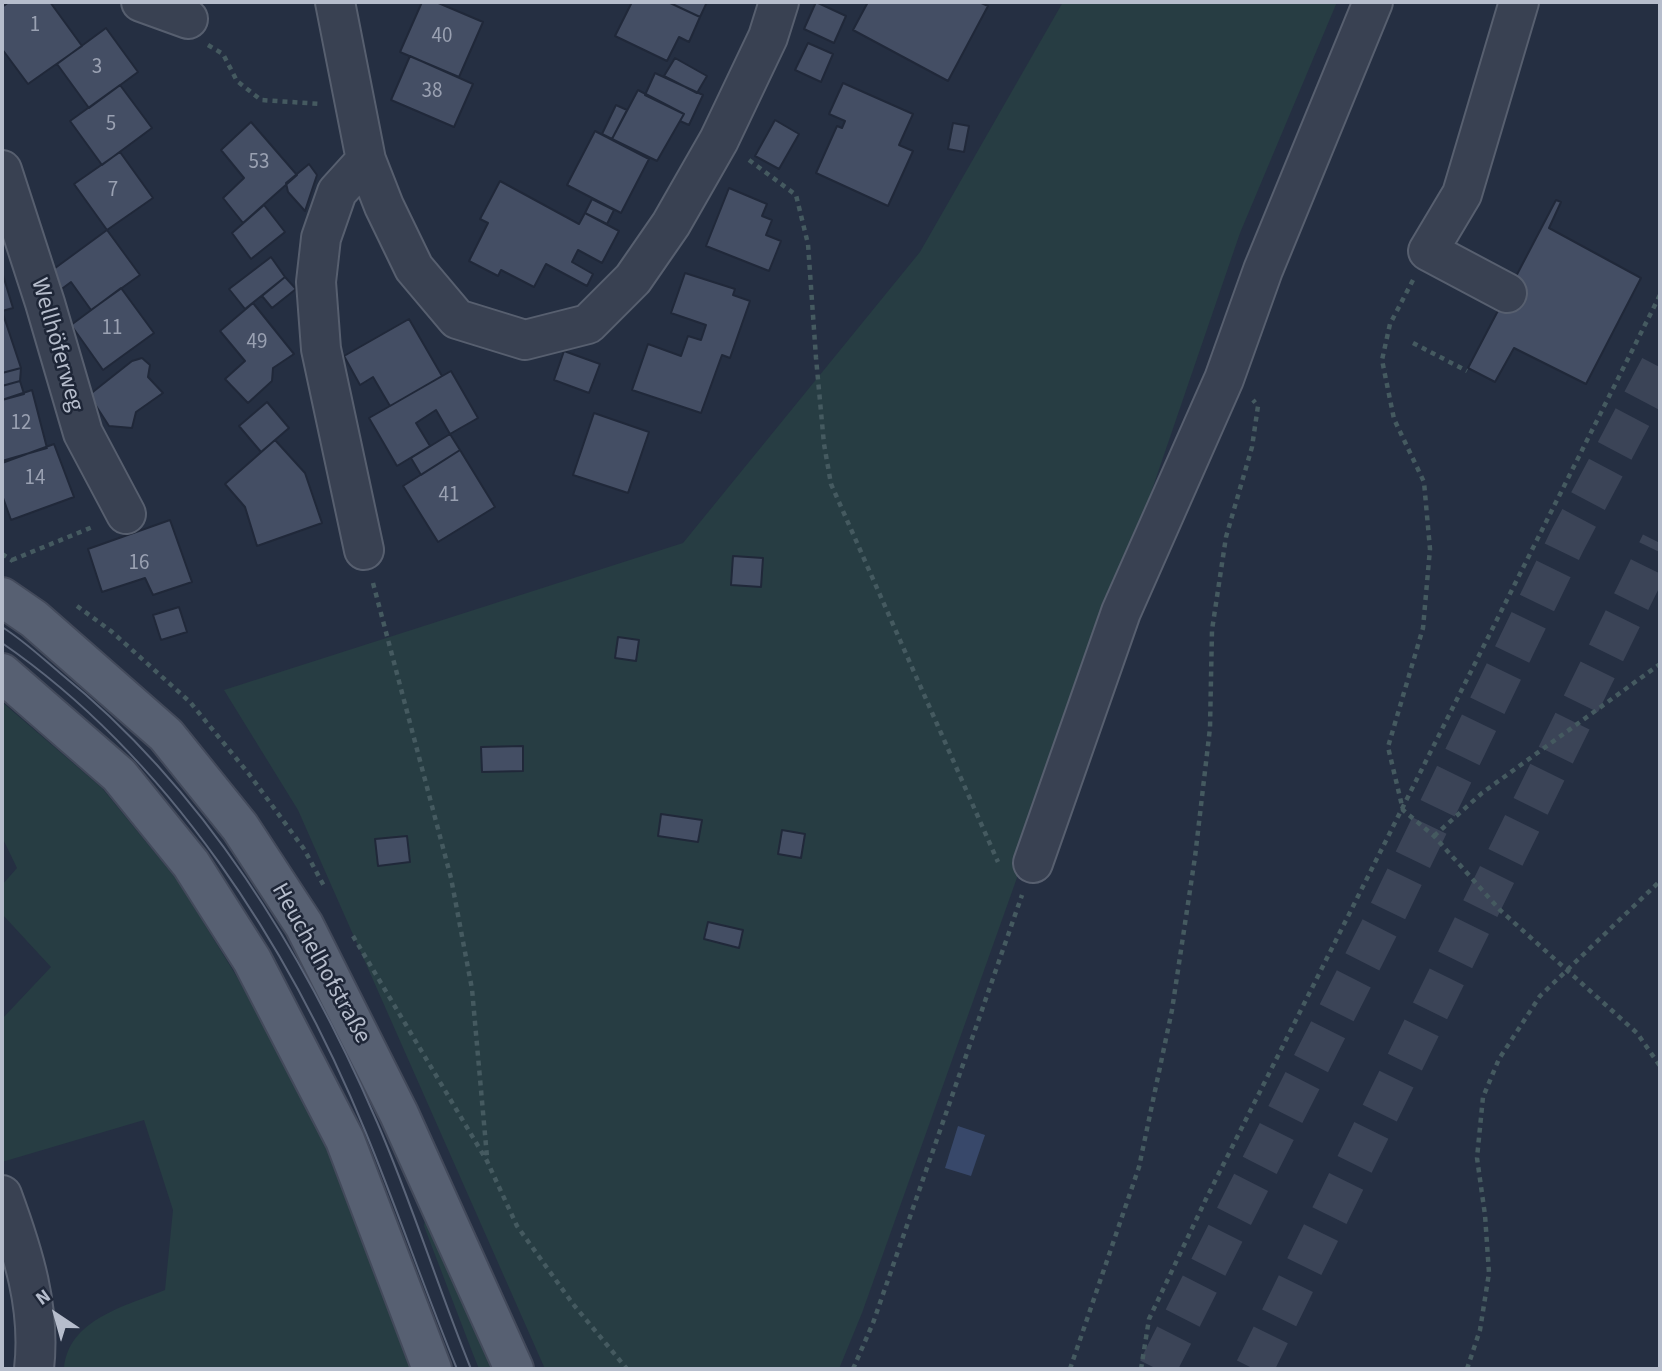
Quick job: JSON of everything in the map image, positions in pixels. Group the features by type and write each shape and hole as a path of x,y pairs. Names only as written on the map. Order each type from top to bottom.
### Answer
{"main road":[{"name":"Heuchelhofstraße","path":"2,597 34,619 166,735 240,827 304,925 399,1114 514,1369"},
{"path":"2,673 119,775 191,864 252,960 345,1140 432,1369"}],"street":[{"path":"141,2 188,19"},
{"path":"335,2 366,160 384,206 414,268 457,319 524,340 588,324 633,279 671,224 719,140 768,37 779,2"},
{"path":"1033,863 1121,612 1224,379 1263,271 1373,2"},
{"path":"1507,293 1427,251 1462,194 1519,2"},
{"path":"364,550 321,349 316,282 321,238 337,192 366,160"},
{"name":"Wellhöferweg","path":"2,170 83,433 125,514"},
{"path":"2,1195 30,1281 37,1343 34,1369"}],"path":[{"path":"188,19 197,38 223,54 237,80 261,100 319,104 356,102"},
{"path":"719,140 796,195 808,244 816,358 831,484 996,862 1033,863 873,1323 853,1369"},
{"path":"1427,251 1390,324 1382,360 1394,419 1424,482 1430,549 1423,628 1388,747 1403,810 1434,836 1500,910 1637,1033 1660,1066"},
{"path":"1141,1369 1149,1319 1206,1199 1660,295"},
{"path":"1413,344 1467,371"},
{"path":"1070,1369 1139,1167 1172,1010 1195,857 1210,728 1212,630 1226,537 1252,447 1258,406 1246,391 1224,379"},
{"path":"12,561 125,514"},
{"path":"364,550 451,878 472,989 487,1161 517,1226 573,1304 627,1369"},
{"path":"1434,836 1482,793 1660,664"},
{"path":"1467,1369 1480,1330 1489,1273 1477,1158 1483,1097 1499,1059 1539,996 1660,881"}],"green space":[{"path":"1063,2 1337,2 1240,233 1071,726 862,1313 839,1369 545,1369 298,810 224,690 683,543 920,252"},
{"path":"2,702 102,788 178,881 237,977 283,1058 330,1154 411,1369 64,1369 68,1352 87,1326 117,1309 165,1290 173,1210 144,1120 2,1162 2,1019 51,967 2,914 2,885 17,868 2,837"},
{"path":"426,1212 494,1369 479,1369 424,1226"}],"water":[{"path":"958,1126 985,1135 971,1176 945,1168"}],"building":[{"path":"9,2 50,2 82,46 28,84 2,49 2,7"},
{"path":"422,2 436,2 483,22 459,77 400,52"},
{"path":"632,2 668,2 700,17 689,42 679,37 667,61 615,36"},
{"path":"668,2 707,2 700,17"},
{"path":"816,2 846,16 834,43 804,29"},
{"path":"868,2 979,2 988,6 948,81 853,30"},
{"path":"106,28 138,72 89,108 57,64"},
{"path":"808,43 833,54 821,82 795,70"},
{"path":"410,56 473,84 454,127 391,100"},
{"path":"675,58 707,76 697,93 664,76"},
{"path":"655,73 703,95 689,125 680,121 684,114 645,95"},
{"path":"843,83 913,114 899,145 913,151 888,206 816,173 837,126 842,128 845,121 829,114"},
{"path":"120,85 152,128 102,165 70,121"},
{"path":"638,90 684,114 657,161 612,139"},
{"path":"616,105 627,110 612,139 602,134"},
{"path":"775,120 799,134 779,169 755,156"},
{"path":"251,122 297,175 243,223 223,198 244,178 221,150"},
{"path":"953,123 969,126 964,152 948,149"},
{"path":"595,131 649,159 621,213 567,185"},
{"path":"120,152 153,198 107,230 74,184"},
{"path":"309,164 317,175 305,211 288,192 286,183"},
{"path":"500,181 579,224 585,213 619,231 602,263 578,250 572,262 593,274 587,286 546,264 534,287 501,270 498,276 469,261 488,223 480,219"},
{"path":"729,188 767,204 762,216 772,220 766,235 781,241 769,271 706,246"},
{"path":"592,199 614,210 607,224 585,213"},
{"path":"1556,200 1561,202 1549,228 1641,278 1586,384 1514,348 1495,382 1468,368"},
{"path":"264,205 285,232 251,259 232,233"},
{"path":"107,230 140,275 91,310 71,282 59,291 47,274"},
{"path":"271,257 285,277 245,309 229,289"},
{"path":"2,272 13,308 2,311"},
{"path":"685,273 735,289 733,295 750,301 730,358 722,355 701,413 632,390 648,344 681,356 688,336 701,340 706,325 671,313"},
{"path":"285,277 296,289 272,308 262,296"},
{"path":"121,288 154,333 103,370 71,325"},
{"path":"253,303 294,354 273,368 272,381 248,403 225,379 245,361 220,331"},
{"path":"2,311 21,368 2,373"},
{"path":"409,319 442,376 390,406 373,377 360,385 344,356"},
{"path":"564,351 600,364 589,393 554,380"},
{"path":"142,358 150,365 148,377 163,393 136,412 132,428 109,426 89,395 132,361"},
{"path":"21,368 20,381 2,386 2,373"},
{"path":"451,371 478,418 450,434 436,410 416,423 430,446 397,466 369,418"},
{"path":"20,381 24,394 2,400 2,386"},
{"path":"32,390 47,448 2,461 2,400"},
{"path":"267,402 289,428 261,452 239,426"},
{"path":"594,413 649,432 628,493 573,475"},
{"path":"450,434 460,450 421,475 411,458"},
{"path":"275,440 305,473 322,523 257,546 245,507 225,484"},
{"path":"54,444 74,497 11,520 2,495 2,463"},
{"path":"460,450 495,507 438,542 403,486"},
{"path":"170,520 192,582 153,595 145,578 102,592 88,549"},
{"path":"733,556 763,558 761,587 731,585"},
{"path":"179,607 187,632 161,640 153,615"},
{"path":"618,637 639,640 636,661 615,658"},
{"path":"523,746 523,771 482,772 481,747"},
{"path":"661,814 702,820 698,842 658,836"},
{"path":"782,830 805,834 801,858 778,854"},
{"path":"407,836 410,862 378,866 375,839"},
{"path":"708,922 743,930 739,948 704,939"}],"tunnel":[{"path":"1157,1369 1388,911 1567,541 1660,365"},
{"path":"1254,1369 1660,543"}],"tram line":[{"path":"2,627 32,649 112,719 160,769 205,822 246,878 317,997 377,1122 471,1369"},
{"path":"2,643 62,689 119,742 171,800 218,861 261,927 301,994 335,1063 378,1162 457,1369"}]}
